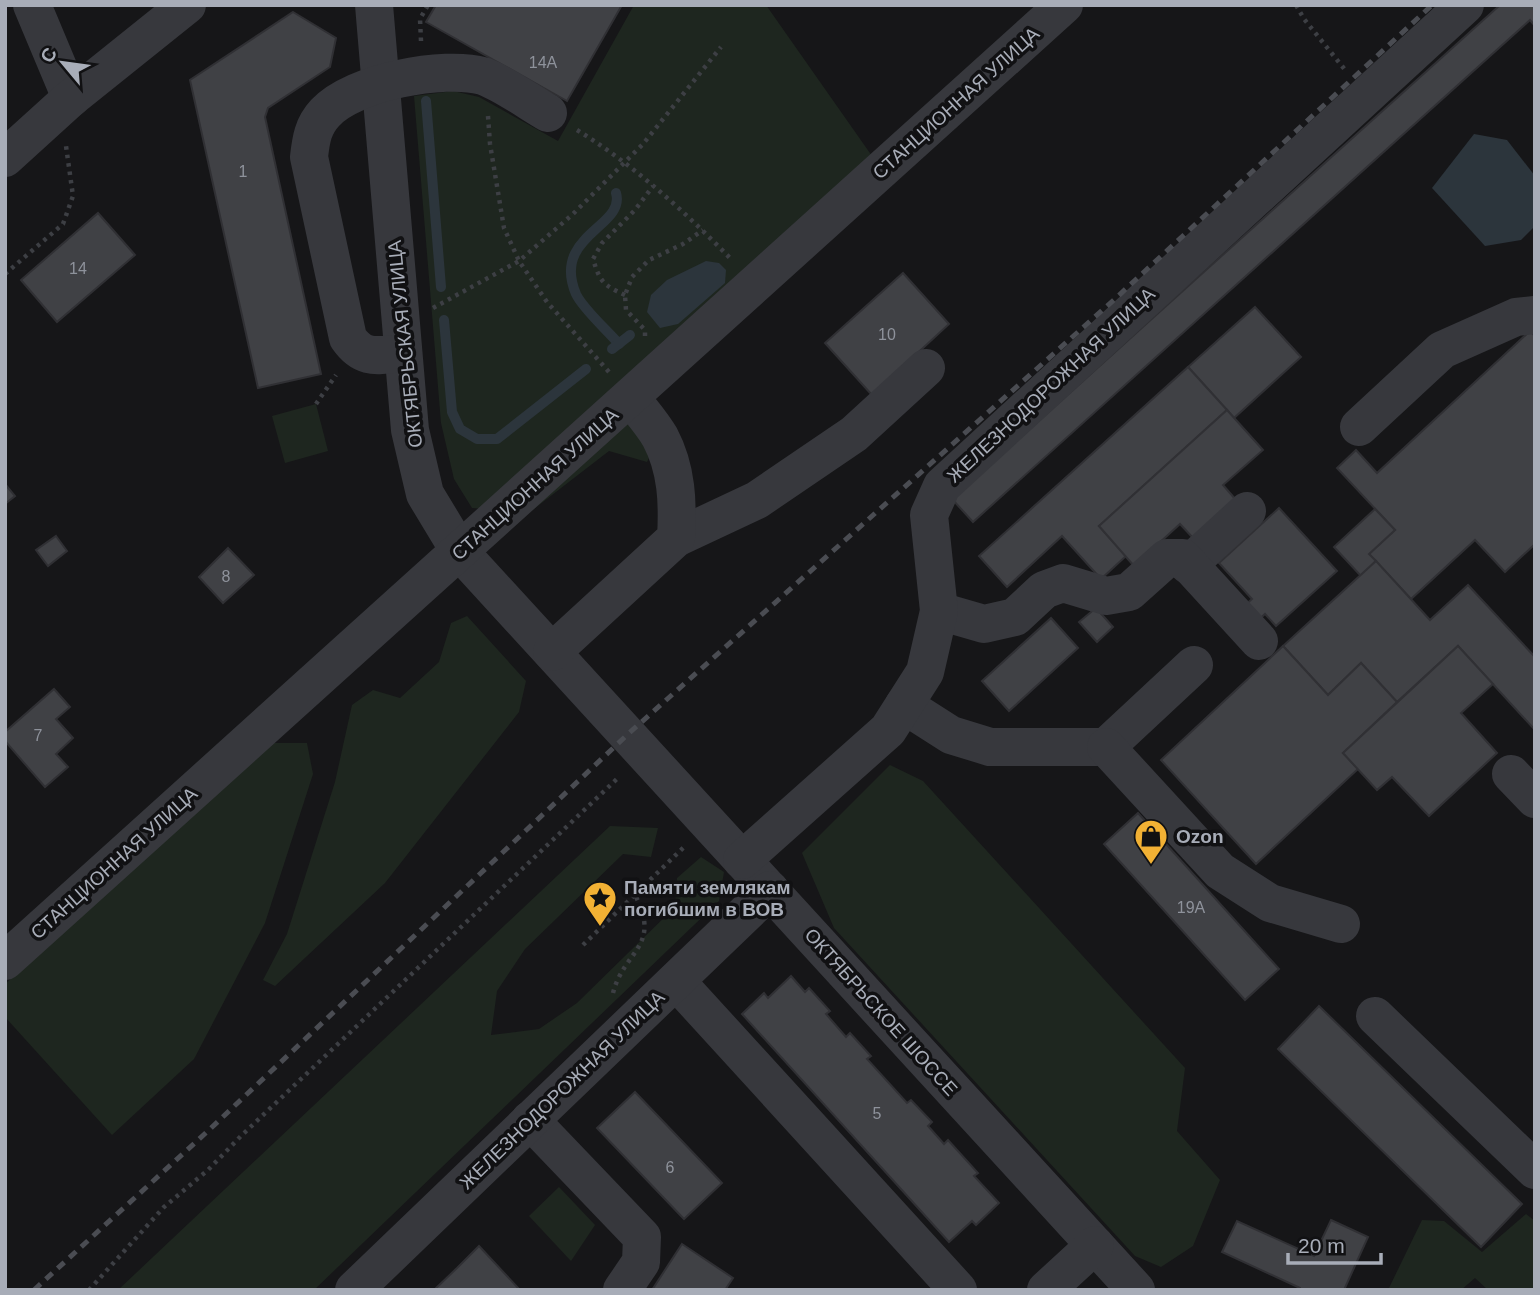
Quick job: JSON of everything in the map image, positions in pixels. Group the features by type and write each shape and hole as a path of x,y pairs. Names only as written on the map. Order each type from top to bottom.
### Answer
{"street":[{"path":"32,5 66,103"},
{"path":"5,158 66,103 187,5"},
{"name":"ОКТЯБРЬСКАЯ УЛИЦА","path":"374,5 410,430 425,494 460,552 636,744"},
{"name":"СТАНЦИОННАЯ УЛИЦА","path":"5,961 460,552 626,382 756,285 1064,5"},
{"name":"ЖЕЛЕЗНОДОРОЖНАЯ УЛИЦА","path":"742,860 888,730 925,671 939,611 929,515 942,486 1465,5"},
{"path":"403,353 370,356 357,350 348,338 309,156 312,132 326,111 355,92 404,78 458,71 485,77 548,113"},
{"path":"1359,427 1442,350 1516,317 1535,315"},
{"path":"552,652 676,538 757,500 854,433 926,368"},
{"path":"626,382 660,437 671,467 678,503 676,538"},
{"path":"1188,565 1247,510"},
{"path":"939,611 984,624 1015,617 1044,590 1063,583 1106,596 1129,592 1167,558 1183,558 1259,641"},
{"path":"904,705 951,735 990,747 1106,747 1194,665"},
{"name":"ОКТЯБРЬСКОЕ ШОССЕ","path":"636,744 1136,1290"},
{"path":"1106,747 1220,871 1270,903 1341,924"},
{"name":"ЖЕЛЕЗНОДОРОЖНАЯ УЛИЦА","path":"354,1290 770,890"},
{"path":"676,981 958,1290"},
{"path":"1375,1016 1535,1170"},
{"path":"530,1120 642,1237 641,1262 622,1290"},
{"path":"1046,1290 1095,1245"}],"path":[{"path":"1296,5 1304,19 1367,95"},
{"path":"423,313 519,261 573,214 643,145 720,47"},
{"path":"485,77 490,144 504,228 519,261 547,302 610,374 626,382"},
{"path":"5,274 63,224 73,196 66,103"},
{"path":"548,113 587,136 653,186 703,230 756,285"},
{"path":"625,295 606,286 598,276 593,259 602,243 635,210 653,186"},
{"path":"646,340 645,330 626,310 625,295 632,277 649,260 683,244 703,230"},
{"path":"316,404 335,376"},
{"path":"89,1290 164,1207 208,1170 569,822 636,744"},
{"path":"583,945 708,823"},
{"path":"612,1042 607,1015 614,987 645,935 644,913 635,895"}],"shaded area":[{"path":"634,5 766,5 872,156 611,393 656,443 647,462 609,451 530,512 472,508 454,479 441,423 414,96 453,91 479,97 558,141"},
{"path":"1474,134 1507,140 1535,176 1535,226 1521,240 1485,246 1432,188"},
{"path":"706,261 719,263 726,270 725,283 678,324 660,328 647,312 651,295 667,280"},
{"path":"316,404 328,451 285,463 272,416"},
{"path":"467,616 526,681 519,712 385,883 275,986 263,980 287,934 335,782 352,705 373,690 400,698 439,662 451,623"},
{"path":"274,743 307,743 313,774 265,923 194,1059 112,1135 5,1017 5,984"},
{"path":"890,765 923,781 1185,1068 1177,1131 1220,1180 1193,1246 1161,1267 1135,1256 834,928 802,853"},
{"path":"610,826 658,828 651,857 623,854 525,949 497,991 491,1035 539,1029 577,1003 675,907 677,878 701,857 724,872 719,901 314,1290 118,1290"},
{"path":"559,1187 595,1225 571,1261 529,1216"},
{"path":"1526,1214 1535,1221 1535,1290 1488,1290 1475,1278 1461,1290 1388,1290 1422,1220 1444,1221 1482,1252"}],"building":[{"path":"436,5 622,5 567,101 426,22"},
{"path":"1500,5 1535,5 1535,26 1530,20 973,522 952,499"},
{"path":"293,12 336,38 330,67 268,108 265,117 321,374 258,388 190,80"},
{"path":"98,213 135,255 57,322 21,280"},
{"path":"903,273 949,324 872,395 825,343"},
{"path":"1255,307 1301,357 1234,418 1188,367"},
{"path":"1530,331 1535,336 1535,544 1505,572 1475,540 1411,599 1369,554 1395,530 1337,468 1356,450 1377,473"},
{"path":"1188,367 1227,410 1099,526 1126,556 1101,579 1062,536 1007,587 979,556"},
{"path":"1227,410 1263,450 1223,485 1236,500 1194,539 1180,524 1134,566 1099,526"},
{"path":"5,484 15,496 5,504"},
{"path":"1279,508 1337,571 1276,626 1265,614 1255,623 1242,608 1252,599 1219,563"},
{"path":"1375,509 1395,530 1369,554 1376,561 1361,576 1334,547"},
{"path":"56,536 67,551 48,566 36,550"},
{"path":"228,548 254,575 223,603 199,577"},
{"path":"1376,561 1430,620 1468,585 1535,657 1535,730 1458,646 1397,702 1361,663 1328,695 1283,646"},
{"path":"1096,608 1113,627 1097,642 1079,622"},
{"path":"1051,618 1078,648 1009,711 982,681"},
{"path":"1283,646 1328,695 1361,663 1397,702 1343,753 1358,769 1256,864 1161,760"},
{"path":"1458,646 1493,684 1461,713 1497,753 1429,816 1392,777 1377,790 1343,753"},
{"path":"54,689 70,707 56,719 73,738 56,754 68,767 45,787 5,741 5,732"},
{"path":"1138,813 1279,969 1245,1000 1104,844"},
{"path":"791,976 805,992 809,988 830,1011 826,1014 846,1037 850,1033 871,1056 867,1059 907,1103 911,1100 932,1122 928,1126 944,1144 948,1140 978,1173 974,1176 999,1203 976,1225 972,1221 949,1242 742,1014 764,993 768,998"},
{"path":"1319,1006 1522,1204 1481,1247 1278,1049"},
{"path":"635,1092 722,1183 684,1219 597,1128"},
{"path":"1331,1220 1368,1237 1344,1290 1300,1290 1222,1252 1237,1221 1314,1256"},
{"path":"682,1244 733,1278 725,1290 652,1290"},
{"path":"479,1246 520,1290 434,1290 457,1268"}],"waterway":[{"path":"426,101 441,287"},
{"path":"616,193 616,205 610,215 580,245 573,258 571,274 579,300 619,344"},
{"path":"444,320 452,412 460,429 477,439 497,439 586,369"},
{"path":"612,349 630,335"}],"railway":[{"path":"34,1290 210,1129 627,735 1116,298 1432,5"}],"place":[{"name":"Ozon","path":"1151,866"},
{"name":"Памяти землякам погибшим в ВОВ","path":"600,928"}]}
